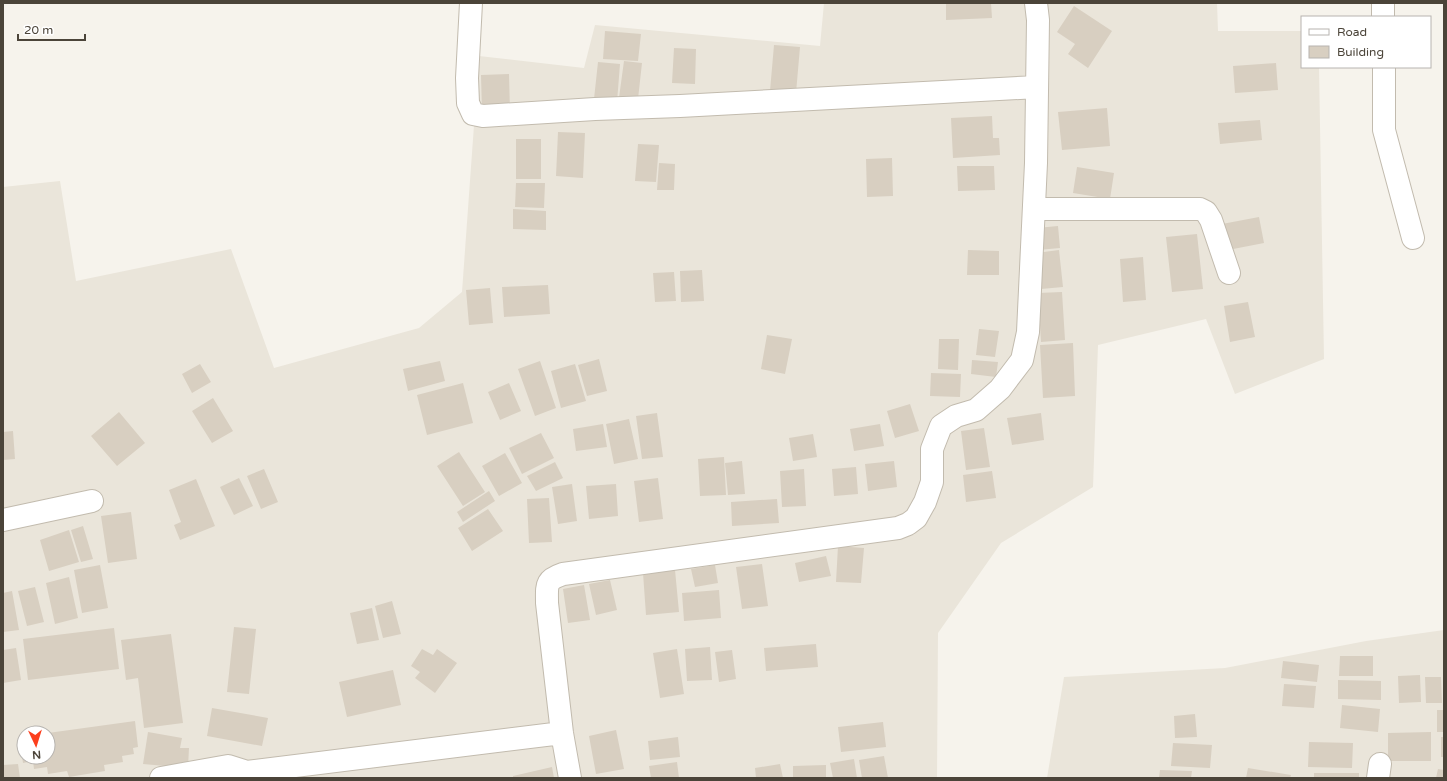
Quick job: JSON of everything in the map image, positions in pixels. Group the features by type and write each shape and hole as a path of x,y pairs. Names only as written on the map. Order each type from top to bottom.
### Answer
{"street":[{"path":"471,3 467,78 468,103 473,114 483,116 1037,87"},
{"path":"570,778 562,733 547,603 548,583 551,579 563,574 898,528 908,524 916,518 925,502 932,482 932,448 941,426 956,416 976,410 1000,389 1022,360 1028,332 1036,163 1038,20 1036,3"},
{"path":"1383,3 1383,16"},
{"path":"1384,68 1384,130 1413,238"},
{"path":"1034,209 1200,209 1206,212 1211,220 1229,273"},
{"path":"3,520 92,501"},
{"path":"161,778 228,766 248,775 562,733"}],"shaded area":[{"path":"824,3 1217,3 1218,31 1301,31 1301,68 1319,68 1324,359 1235,394 1206,319 1098,345 1093,487 1001,543 938,633 937,778 3,778 3,187 60,181 76,281 231,249 274,368 419,328 462,292 479,56 584,68 595,25 820,46"},
{"path":"1444,630 1444,778 1047,778 1064,677 1225,668 1366,641"}],"building":[{"path":"946,3 991,3 992,18 946,20"},
{"path":"1074,6 1112,31 1088,68 1068,54 1075,44 1057,32"},
{"path":"605,31 641,34 638,61 603,59"},
{"path":"774,45 800,47 796,93 770,91"},
{"path":"674,48 696,49 695,84 672,83"},
{"path":"624,61 642,63 637,108 618,105"},
{"path":"598,62 620,64 617,102 594,99"},
{"path":"1276,63 1278,90 1235,93 1233,66"},
{"path":"509,74 510,112 482,112 481,75"},
{"path":"1107,108 1110,146 1062,150 1058,112"},
{"path":"992,116 993,138 999,138 1000,155 953,158 951,118"},
{"path":"1260,120 1262,140 1220,144 1218,123"},
{"path":"558,132 585,133 583,178 556,176"},
{"path":"516,139 541,139 541,179 516,179"},
{"path":"638,144 659,145 656,182 635,181"},
{"path":"892,158 893,196 867,197 866,159"},
{"path":"659,163 675,164 674,190 657,190"},
{"path":"957,166 994,166 995,190 958,191"},
{"path":"1077,167 1114,173 1110,199 1073,193"},
{"path":"516,183 545,183 544,208 515,207"},
{"path":"513,209 546,211 546,230 513,229"},
{"path":"1259,217 1264,243 1228,250 1222,224"},
{"path":"1058,226 1060,248 1038,250 1037,228"},
{"path":"1197,234 1203,289 1172,292 1166,237"},
{"path":"968,250 999,251 999,275 967,275"},
{"path":"1059,250 1063,287 1041,289 1036,253"},
{"path":"1143,257 1146,300 1123,302 1120,259"},
{"path":"702,270 704,301 681,302 680,271"},
{"path":"674,272 676,301 655,302 653,273"},
{"path":"548,285 550,314 504,317 502,287"},
{"path":"490,288 493,323 469,325 466,290"},
{"path":"1062,292 1065,340 1041,342 1038,293"},
{"path":"1248,302 1255,337 1230,342 1224,306"},
{"path":"979,329 999,331 995,357 976,355"},
{"path":"767,335 792,339 785,374 761,369"},
{"path":"939,339 959,339 958,370 938,369"},
{"path":"1073,343 1075,396 1043,398 1040,345"},
{"path":"599,359 607,391 587,396 578,365"},
{"path":"972,360 998,362 996,377 971,374"},
{"path":"440,361 445,381 408,391 403,369"},
{"path":"540,361 556,408 535,416 518,369"},
{"path":"200,364 211,382 192,393 182,374"},
{"path":"575,364 586,401 561,408 551,371"},
{"path":"931,373 961,374 960,397 930,396"},
{"path":"463,383 473,423 427,435 417,395"},
{"path":"509,383 521,411 500,420 488,392"},
{"path":"213,398 233,431 212,443 192,411"},
{"path":"910,404 919,431 895,438 887,411"},
{"path":"119,412 145,443 117,466 91,436"},
{"path":"657,413 663,457 642,459 636,416"},
{"path":"1041,413 1044,440 1012,445 1007,418"},
{"path":"629,419 638,459 614,464 606,424"},
{"path":"603,424 607,447 576,451 573,429"},
{"path":"880,424 884,446 854,451 850,429"},
{"path":"984,428 990,467 966,470 961,431"},
{"path":"13,431 15,459 3,460 3,432"},
{"path":"541,433 554,458 522,474 509,448"},
{"path":"813,434 817,457 793,461 789,438"},
{"path":"459,452 485,492 463,506 437,466"},
{"path":"505,453 522,483 499,496 482,466"},
{"path":"724,457 726,495 700,496 698,459"},
{"path":"742,461 745,494 728,495 725,463"},
{"path":"894,461 897,487 868,491 865,464"},
{"path":"555,462 563,478 536,491 527,476"},
{"path":"856,467 858,494 834,496 832,469"},
{"path":"264,469 278,502 261,509 247,476"},
{"path":"804,469 806,506 782,507 780,471"},
{"path":"992,471 996,498 966,502 963,475"},
{"path":"239,478 253,506 234,515 220,487"},
{"path":"658,478 663,519 639,522 634,481"},
{"path":"196,479 215,526 180,540 174,525 181,522 169,490"},
{"path":"572,484 577,521 558,524 552,487"},
{"path":"616,484 618,516 589,519 586,486"},
{"path":"489,491 495,501 463,522 457,512"},
{"path":"549,498 552,542 529,543 527,499"},
{"path":"777,499 779,523 732,526 731,502"},
{"path":"488,509 503,531 472,551 458,528"},
{"path":"131,512 137,559 108,563 101,516"},
{"path":"83,526 93,559 81,562 71,530"},
{"path":"69,530 79,562 49,571 40,540"},
{"path":"838,546 864,548 861,583 836,582"},
{"path":"826,556 831,576 799,582 795,563"},
{"path":"762,564 768,606 742,609 736,567"},
{"path":"100,565 108,608 82,613 74,570"},
{"path":"715,565 718,583 695,587 691,569"},
{"path":"675,570 679,612 646,615 643,573"},
{"path":"69,577 78,618 55,624 46,583"},
{"path":"610,580 617,610 596,615 589,584"},
{"path":"584,585 590,620 568,623 563,589"},
{"path":"35,587 44,622 27,626 18,591"},
{"path":"719,590 721,618 684,621 682,593"},
{"path":"12,591 19,630 3,632 3,593"},
{"path":"392,601 401,634 383,638 375,606"},
{"path":"372,608 379,640 357,644 350,613"},
{"path":"234,627 256,629 249,694 227,692"},
{"path":"114,628 119,669 28,680 23,639"},
{"path":"171,634 183,723 144,728 138,678 126,680 121,640"},
{"path":"816,644 818,667 766,671 764,648"},
{"path":"710,647 712,680 687,681 685,649"},
{"path":"16,648 21,680 3,683 3,650"},
{"path":"422,649 433,655 437,649 457,663 435,693 415,678 420,672 411,666"},
{"path":"677,649 684,694 660,698 653,653"},
{"path":"732,650 736,679 719,682 715,652"},
{"path":"1340,656 1373,656 1373,676 1339,676"},
{"path":"1283,661 1319,665 1317,682 1281,678"},
{"path":"393,670 401,705 347,717 339,682"},
{"path":"1420,675 1421,702 1399,703 1398,676"},
{"path":"1425,677 1441,677 1442,703 1426,703"},
{"path":"1338,680 1381,681 1381,700 1338,699"},
{"path":"1284,684 1316,686 1314,708 1282,706"},
{"path":"1342,705 1380,709 1378,732 1340,728"},
{"path":"212,708 268,718 262,746 207,736"},
{"path":"1437,710 1444,710 1444,732 1437,732"},
{"path":"1195,714 1197,737 1175,738 1174,716"},
{"path":"135,721 138,747 133,748 134,754 122,756 123,762 104,765 105,771 69,777 67,771 48,774 47,767 34,769 34,765 56,765 56,732"},
{"path":"883,722 886,747 841,752 838,727"},
{"path":"616,730 624,769 596,774 589,736"},
{"path":"148,732 182,738 180,748 189,748 188,768 143,764"},
{"path":"1431,732 1431,761 1388,761 1388,733"},
{"path":"678,737 680,757 650,760 648,741"},
{"path":"1441,737 1444,737 1444,757 1441,757"},
{"path":"1309,742 1353,743 1352,768 1308,767"},
{"path":"1173,743 1212,745 1210,768 1171,766"},
{"path":"884,756 888,778 862,778 859,760"},
{"path":"854,759 857,778 833,778 830,763"},
{"path":"677,762 679,778 651,778 649,766"},
{"path":"780,764 783,778 756,778 755,768"},
{"path":"3,765 18,765 20,778 3,778"},
{"path":"826,765 826,778 793,778 793,766"},
{"path":"552,767 554,778 513,778 513,776"},
{"path":"1248,768 1291,775 1290,778 1246,778"},
{"path":"1438,769 1444,770 1444,778 1436,778"},
{"path":"1160,770 1192,771 1191,778 1159,778"},
{"path":"1314,773 1359,773 1359,778 1314,778"}]}
